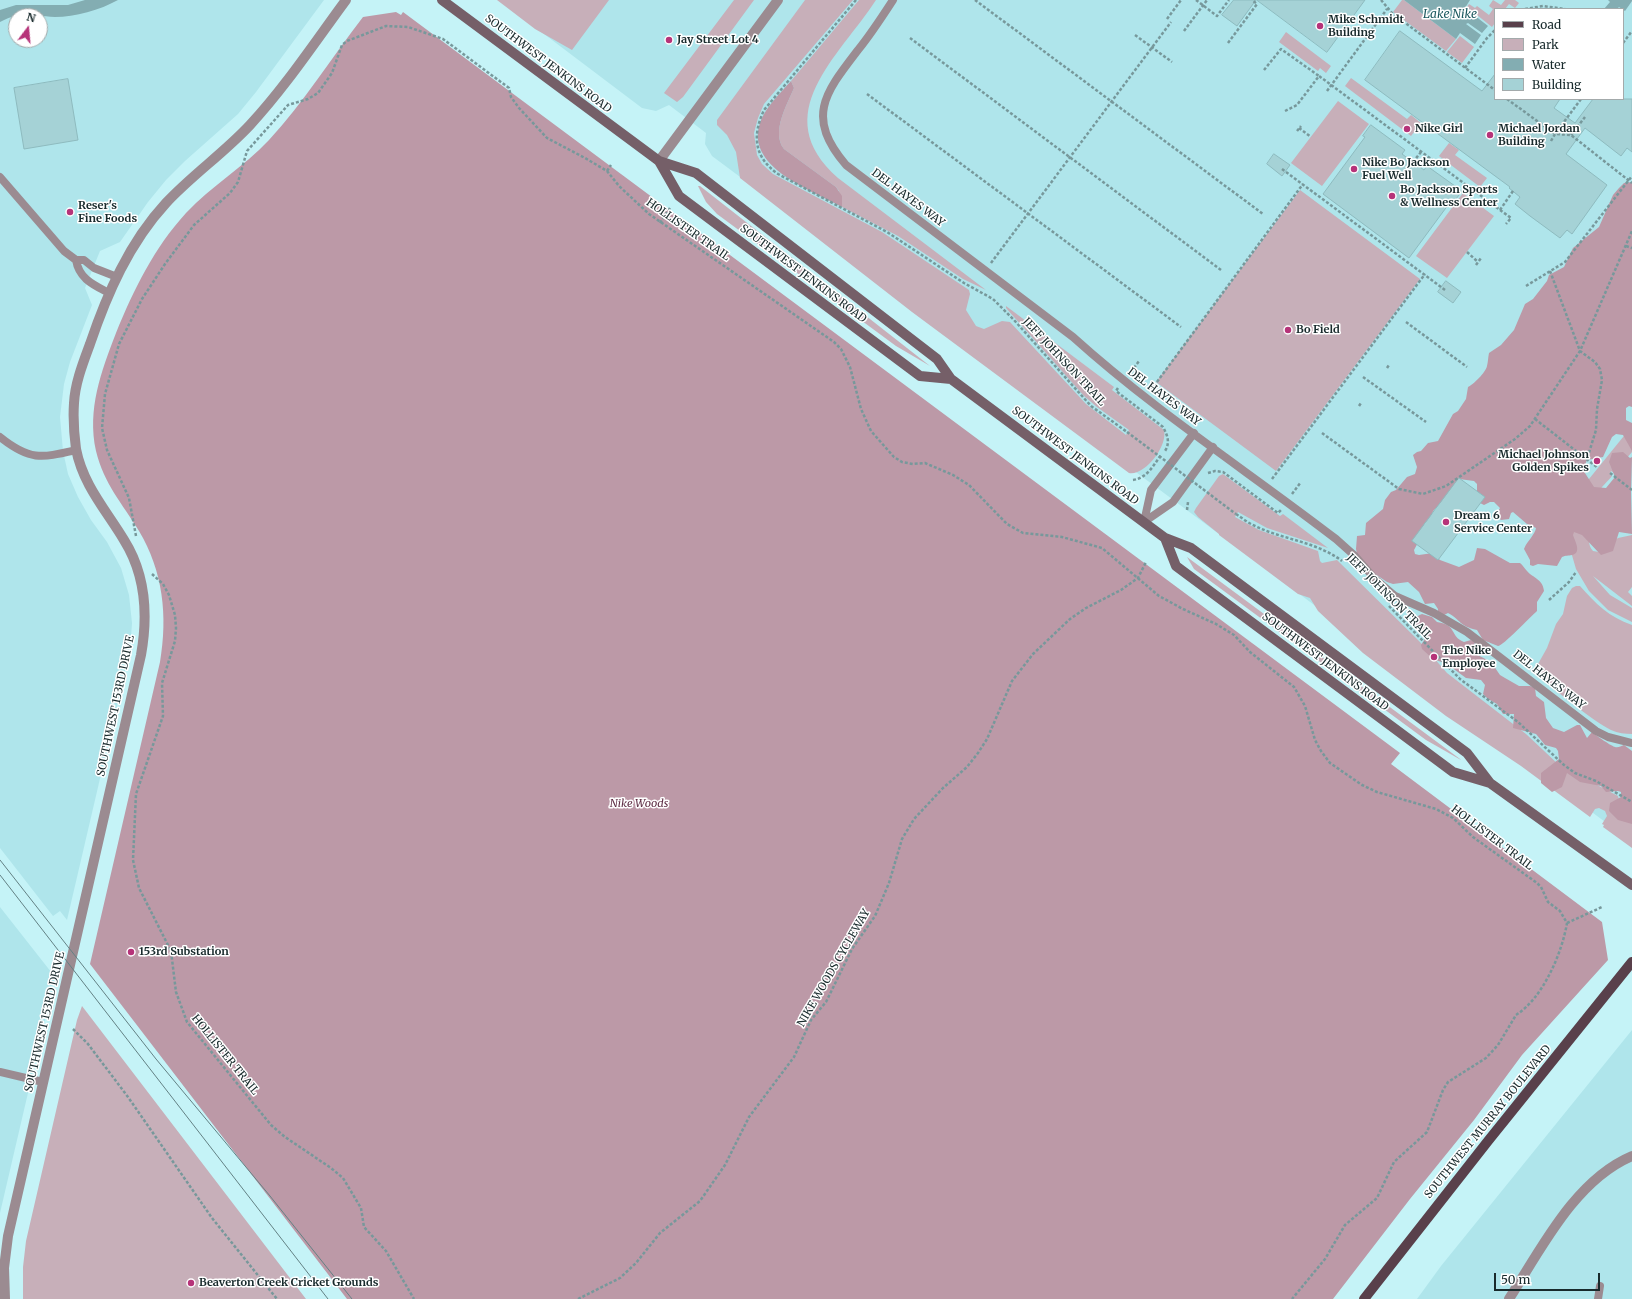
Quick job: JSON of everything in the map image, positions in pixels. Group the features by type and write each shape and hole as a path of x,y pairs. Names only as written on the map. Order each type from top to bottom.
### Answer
{"main road":[{"name":"SOUTHWEST JENKINS ROAD","path":"442,0 659,161 696,173 937,359 951,379 1165,538 1191,548 1461,748 1467,753 1490,783 1632,885"},
{"name":"SOUTHWEST JENKINS ROAD","path":"659,161 679,196 920,376 951,379"},
{"name":"SOUTHWEST JENKINS ROAD","path":"1165,538 1176,566 1454,772 1490,783"},
{"name":"SOUTHWEST MURRAY BOULEVARD","path":"1364,1299 1488,1141 1632,962"}],"street":[{"name":"SOUTHWEST 153RD DRIVE","path":"5,1299 4,1268 8,1236 141,655 145,627 144,598 134,560 125,542 93,494 84,475 76,450 74,404 76,387 82,366 109,293 134,244 149,223 185,184 250,125 290,77 346,0"},
{"path":"659,161 778,0"},
{"path":"1509,1299 1558,1223 1584,1190 1600,1174 1632,1156"}],"lane":[{"name":"DEL HAYES WAY","path":"893,0 828,92 824,105 825,129 830,143 846,165 1073,336 1105,365 1287,502 1350,552 1375,579 1395,596 1434,613 1467,632 1596,731 1608,737 1632,743"},
{"path":"0,177 54,241 76,260 78,271 89,281 109,293"},
{"path":"76,260 84,260 94,268 117,277"},
{"path":"1144,522 1151,490 1194,433"},
{"path":"0,437 19,451 33,456 42,457 76,450"},
{"path":"1144,522 1173,502 1213,447"},
{"path":"0,1072 43,1082"},
{"path":"1598,1299 1600,1286"}],"path":[{"path":"975,0 1263,214"},
{"path":"1167,19 1181,0"},
{"path":"1196,0 1217,16 1229,0"},
{"path":"1184,31 1207,0"},
{"path":"1228,43 1257,4 1252,0"},
{"path":"1381,0 1387,9 1494,89"},
{"path":"1531,8 1543,6 1558,8"},
{"path":"1327,91 1387,9"},
{"path":"986,270 1171,22"},
{"name":"HOLLISTER TRAIL","path":"138,540 129,498 103,440 102,417 104,400 117,349 142,299 165,264 194,225 230,193 238,182 247,151 288,105 308,99 318,93 326,84 332,73 339,51 347,41 386,26 408,27 443,39 508,88 511,97 519,108 547,138 606,171 638,204 660,223 834,342 841,349 850,367 862,409 871,431 894,458 902,462 913,464 925,462 953,475 969,485 1007,524 1023,532 1062,537 1102,548 1159,596 1183,609 1211,621 1234,635 1250,652 1294,687 1304,706 1320,751 1330,763 1362,785 1377,792 1436,809 1453,818 1473,837 1537,883 1541,887 1548,902 1560,911 1567,923"},
{"path":"1466,68 1487,38 1494,31"},
{"path":"1624,42 1632,31"},
{"path":"1135,35 1172,62"},
{"path":"910,38 1221,270"},
{"path":"1264,70 1281,48 1511,218 1506,224"},
{"path":"1285,111 1297,105 1319,76"},
{"path":"867,94 1181,327"},
{"path":"1508,100 1555,134 1571,135 1632,183"},
{"path":"1551,141 1580,100"},
{"path":"1571,135 1585,117"},
{"path":"1297,131 1300,127 1311,137"},
{"path":"1414,162 1421,152"},
{"path":"606,171 611,165"},
{"path":"1282,169 1445,290"},
{"path":"1526,286 1565,262 1632,176"},
{"path":"1153,387 1303,184"},
{"path":"1500,210 1513,191"},
{"path":"660,223 670,208"},
{"path":"1322,433 1399,489 1423,494 1446,486 1524,432 1535,419 1580,351 1632,231"},
{"path":"1626,246 1632,248"},
{"path":"1467,252 1478,262"},
{"path":"1476,265 1481,258"},
{"path":"1550,271 1580,351 1595,362 1600,369 1602,380 1597,409 1596,430 1587,459"},
{"path":"1273,477 1425,274"},
{"name":"JEFF JOHNSON TRAIL","path":"984,294 993,299 1004,310 1091,406 1253,526 1313,544 1329,551 1347,565"},
{"path":"1406,322 1467,367"},
{"path":"1363,377 1426,422"},
{"path":"1116,391 1163,427 1168,435 1166,450 1148,473 1141,478 1133,480"},
{"path":"1359,406 1361,402"},
{"path":"1535,419 1598,468"},
{"path":"1203,478 1207,474 1215,471 1223,472 1278,513 1301,482"},
{"path":"1610,473 1632,490"},
{"path":"1194,490 1200,482"},
{"path":"1187,510 1189,498"},
{"name":"NIKE WOODS CYCLEWAY","path":"578,1299 620,1278 636,1263 660,1234 700,1201 725,1165 749,1117 794,1057 811,1020 826,1002 852,949 875,916 889,883 905,834 914,818 943,788 967,767 978,753 987,739 1009,687 1024,664 1070,619 1086,608 1121,590 1138,578 1146,562"},
{"name":"HOLLISTER TRAIL","path":"151,570 153,575 158,578 169,595 175,615 176,628 174,641 162,683 163,716 136,794 133,860 139,888 171,951 176,992 181,1009 187,1022 272,1125 285,1138 343,1178 361,1208 364,1227 386,1250 414,1299"},
{"path":"1549,600 1570,582 1576,572"},
{"name":"JEFF JOHNSON TRAIL","path":"1384,602 1460,679 1518,722 1564,765 1575,773 1596,781 1632,802"},
{"path":"1292,1299 1325,1259 1345,1225 1377,1198 1394,1162 1426,1132 1431,1125 1439,1100 1448,1082 1486,1058 1498,1044 1516,1015 1532,1000 1545,982 1557,960 1564,941 1567,923 1602,907"},
{"path":"73,1029 88,1044 128,1097 212,1218 277,1299"}],"shaded area":[{"path":"0,0 324,0 238,114 166,180 148,202 120,242 100,251 85,288 92,305 70,362 64,384 60,417 63,451 68,474 78,497 91,520 107,542 121,568 129,595 132,623 130,650 67,920 60,911 53,916 0,848"},
{"path":"499,0 1632,0 1632,842 712,156 705,144 706,133 669,105 656,111 642,108"},
{"path":"0,907 55,977 0,1213"},
{"path":"1632,1030 1632,1299 1417,1299 1441,1266"}],"green space":[{"path":"497,0 609,0 572,50 535,29"},
{"path":"734,0 754,0 683,97 677,102 664,93"},
{"path":"805,0 853,0 764,104 754,133 757,155 762,164 773,174 882,232 969,290 970,294 966,310 976,326 984,329 1002,321 1010,322 1086,404 1126,435 1129,430 1084,396 1006,308 1006,306 1114,387 1112,390 1164,430 1164,437 1159,451 1154,459 1142,470 1135,473 1129,473 912,312 740,178 736,152 727,135 717,125 717,120"},
{"path":"859,0 876,0 829,64 816,86 809,109 808,131 817,154 838,178 986,290 963,279 898,236 842,207 839,191 836,187 784,149 780,142 780,127 784,110 794,88 791,81"},
{"path":"1402,0 1456,39 1446,51 1393,12"},
{"path":"1493,0 1501,5 1505,0 1515,0 1519,3 1515,8 1509,4 1506,8 1494,8 1494,24 1492,27 1467,7 1469,4 1475,8 1477,6 1489,15 1493,9 1489,6"},
{"name":"Nike Woods","path":"396,12 401,15 403,12 1400,753 1391,764 1602,922 1608,960 1522,1055 1474,1120 1410,1199 1333,1299 347,1299 90,964 160,662 163,628 162,594 154,562 139,531 114,493 99,463 96,451 93,420 94,405 105,362 116,333 138,285 164,240 175,226 196,203 249,159 269,140 306,95 363,17"},
{"path":"1286,32 1331,66 1326,73 1320,68 1318,71 1279,42"},
{"path":"1460,36 1474,47 1462,63 1447,52"},
{"path":"1351,78 1407,119 1411,115 1421,123 1411,136 1345,86"},
{"path":"791,81 794,88 784,110 779,135 780,142 784,149 836,187 842,196 842,207 795,183 768,161 760,147 758,132 764,114 773,101"},
{"path":"1338,101 1369,124 1322,186 1291,163"},
{"path":"1449,143 1459,150 1455,155 1487,178 1480,187 1439,156"},
{"path":"1632,182 1632,407 1629,406 1626,408 1626,420 1632,423 1632,451 1623,435 1616,434 1612,437 1603,457 1587,460 1583,470 1594,487 1606,488 1615,477 1609,462 1612,453 1623,452 1630,458 1632,457 1632,534 1619,532 1613,551 1601,555 1582,535 1574,532 1573,535 1577,549 1575,554 1562,557 1557,566 1538,564 1533,566 1530,565 1530,560 1524,549 1536,528 1527,524 1513,512 1511,513 1509,519 1501,520 1496,515 1500,508 1494,502 1484,505 1480,503 1477,484 1474,481 1459,479 1446,498 1433,511 1431,519 1425,523 1420,539 1414,550 1415,554 1419,555 1433,553 1440,560 1459,567 1474,560 1477,548 1485,549 1510,563 1520,563 1529,573 1540,581 1544,591 1537,602 1537,611 1511,637 1498,646 1483,640 1477,630 1463,625 1448,613 1442,616 1438,612 1438,609 1434,603 1425,604 1419,592 1408,582 1393,584 1387,582 1359,563 1356,549 1357,536 1365,535 1366,523 1383,509 1385,500 1391,492 1396,490 1407,477 1415,474 1417,467 1413,455 1421,451 1428,443 1438,441 1453,414 1458,411 1466,399 1468,387 1479,378 1486,369 1489,353 1501,345 1514,330 1525,304 1533,299 1547,281 1549,275 1564,267 1573,248 1599,227 1613,195 1619,188 1624,183"},
{"path":"698,186 700,186 930,366 896,346 717,214 706,202"},
{"name":"Bo Field","path":"1300,190 1420,279 1276,471 1156,382"},
{"path":"1463,193 1494,216 1447,278 1416,256"},
{"path":"1632,426 1632,452 1614,473 1611,471 1610,474 1612,476 1598,493 1591,514 1589,540 1593,551 1599,552 1618,538 1632,535 1632,587 1628,592 1632,596 1632,606 1593,576 1610,595 1632,608 1632,622 1608,610 1589,591 1576,569 1569,545 1579,494 1589,479"},
{"path":"1223,474 1280,516 1283,514 1328,548 1267,528 1238,512 1235,517 1259,530 1318,551 1320,561 1322,563 1337,560 1419,641 1447,673 1526,734 1559,765 1618,796 1620,804 1632,816 1632,848 1603,827 1604,825 1602,824 1607,816 1605,811 1599,808 1595,809 1590,817 1521,766 1446,716 1363,653 1318,611 1310,598 1298,594 1219,535 1198,517 1194,512 1196,508 1219,476"},
{"path":"1187,557 1461,760 1426,740 1194,569"},
{"path":"1580,586 1597,604 1610,614 1632,625 1632,734 1616,732 1604,726 1562,695 1538,673 1538,664 1547,648 1556,624 1563,614 1567,596 1572,588"},
{"path":"1422,614 1432,617 1437,622 1444,623 1451,628 1459,640 1464,642 1471,640 1475,642 1473,650 1474,653 1491,662 1500,675 1519,686 1530,686 1535,688 1536,696 1544,702 1546,718 1553,728 1564,732 1577,725 1580,725 1587,738 1592,732 1614,746 1617,747 1624,745 1632,751 1632,824 1618,820 1609,811 1610,803 1621,797 1621,792 1606,792 1601,786 1580,782 1567,773 1562,787 1552,792 1541,783 1541,773 1559,759 1556,748 1545,745 1536,734 1513,728 1514,714 1503,714 1497,704 1483,694 1485,685 1481,680 1466,678 1447,664 1433,659 1422,649 1421,645 1426,637 1414,626 1414,620"},
{"path":"82,1006 306,1299 23,1299 23,1267 26,1241 77,1020"}],"water":[{"path":"85,0 118,0 87,12 63,17 48,16 48,8 8,8 8,18 0,22 0,10 16,5 68,5"},
{"name":"Lake Nike","path":"1404,0 1470,0 1465,8 1488,26 1482,33 1468,23 1466,24 1481,35 1475,44 1460,33 1456,39"},
{"path":"1608,0 1632,0 1625,11 1624,8 1619,7 1605,8 1610,2"}],"building":[{"path":"1234,0 1256,0 1237,26 1222,15"},
{"name":"Mike Schmidt Building","path":"1257,0 1365,0 1327,52"},
{"name":"Michael Jordan Building","path":"1400,31 1482,91 1494,75 1494,100 1559,100 1554,108 1575,123 1592,100 1632,99 1632,152 1627,148 1621,156 1585,128 1566,154 1607,185 1572,234 1567,230 1560,238 1515,204 1520,197 1509,188 1510,187 1365,80"},
{"path":"68,79 78,140 24,149 14,88"},
{"name":"Bo Jackson Sports & Wellness Center","path":"1371,125 1405,150 1402,154 1424,170 1427,166 1462,191 1453,203 1451,201 1409,258 1323,194 1365,137 1363,136"},
{"path":"1274,154 1290,165 1282,176 1267,164"},
{"path":"1446,281 1461,292 1453,303 1438,292"},
{"name":"Dream 6 Service Center","path":"1459,478 1485,497 1438,560 1412,541"}],"tram line":[{"path":"0,860 156,1059 270,1196 352,1299"},
{"path":"0,875 328,1299"}],"place":[{"name":"Mike Schmidt Building","path":"1320,26"},
{"name":"Jay Street Lot 4","path":"669,40"},
{"name":"Nike Girl","path":"1407,129"},
{"name":"Michael Jordan Building","path":"1490,135"},
{"name":"Nike Bo Jackson Fuel Well","path":"1354,169"},
{"name":"Bo Jackson Sports & Wellness Center","path":"1392,196"},
{"name":"Reser's Fine Foods","path":"70,212"},
{"name":"Bo Field","path":"1288,330"},
{"name":"Michael Johnson Golden Spikes","path":"1597,461"},
{"name":"Dream 6 Service Center","path":"1446,522"},
{"name":"The Nike Employee","path":"1434,657"},
{"name":"153rd Substation","path":"131,952"},
{"name":"Beaverton Creek Cricket Grounds","path":"191,1283"}]}
